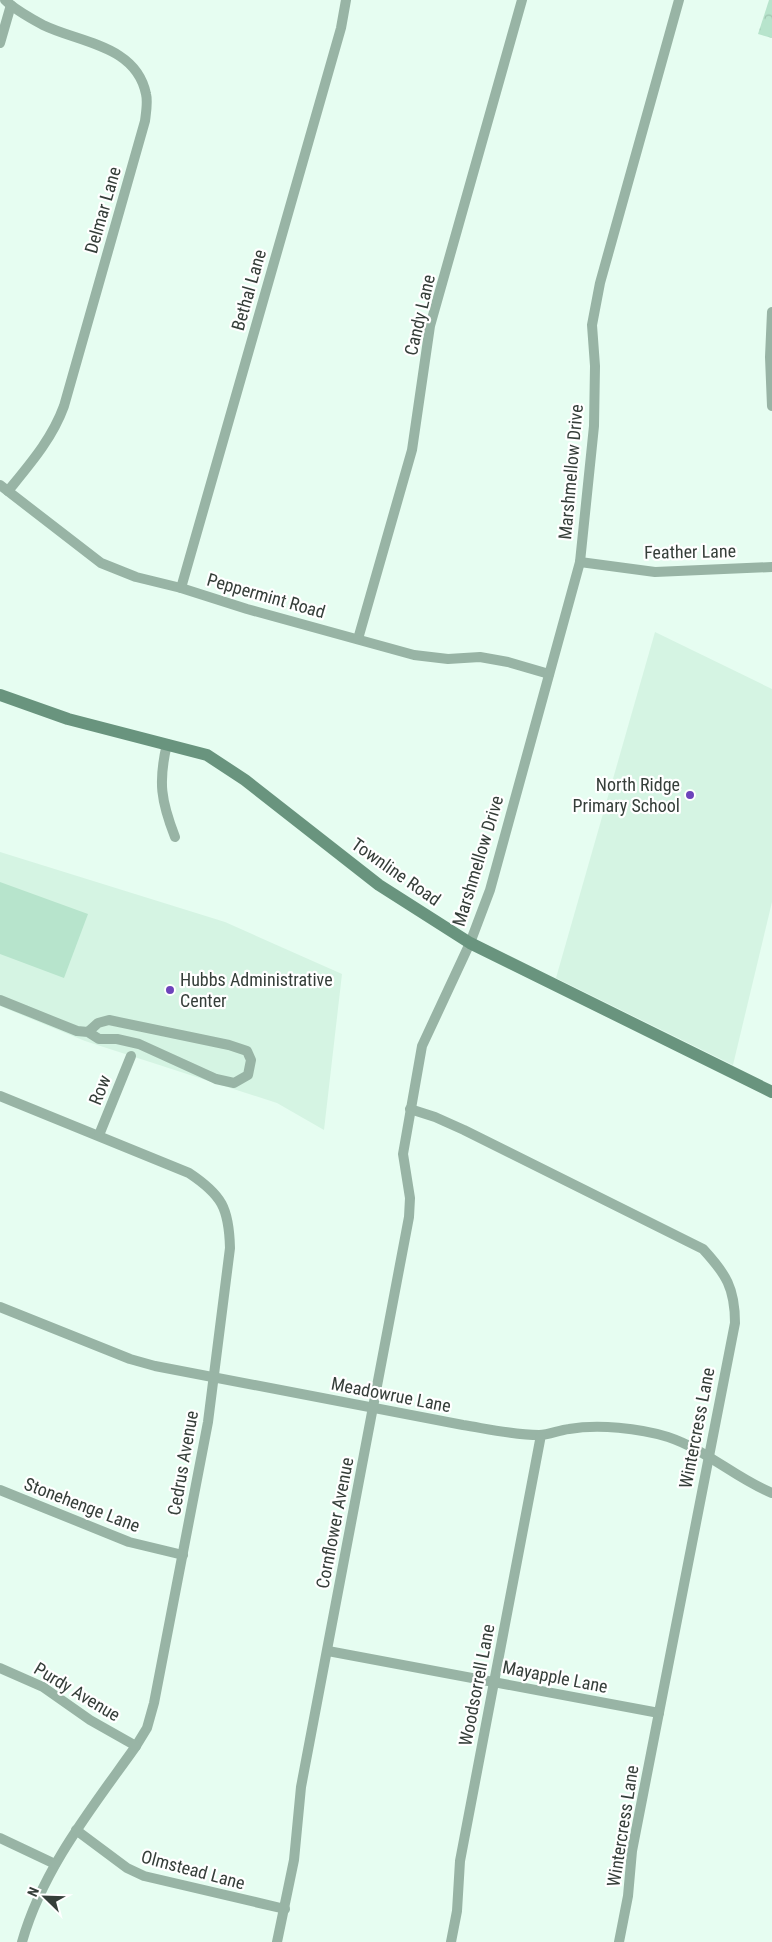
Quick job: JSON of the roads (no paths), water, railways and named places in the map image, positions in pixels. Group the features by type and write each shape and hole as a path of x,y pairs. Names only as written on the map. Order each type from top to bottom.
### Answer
{"main road":[{"name":"Townline Road","path":"0,695 68,718 207,756 245,780 379,885 470,943 772,1092"}],"street":[{"name":"Bethal Lane","path":"181,588 338,37 346,0"},
{"name":"Candy Lane","path":"358,639 412,450 430,326 522,0"},
{"name":"Marshmellow Drive","path":"410,1109 422,1046 470,943 490,890 580,562 594,426 595,366 592,325 600,283 680,0"},
{"path":"0,43 8,3"},
{"name":"Delmar Lane","path":"4,488 42,448 56,426 64,406 145,121 146,94 139,76 128,62 109,48 44,25 8,3"},
{"path":"772,312 770,357 772,406"},
{"name":"Peppermint Road","path":"4,488 101,563 136,577 181,588 247,609 414,655 448,659 480,657 508,662 549,674"},
{"name":"Feather Lane","path":"580,562 655,572 772,567"},
{"path":"167,744 161,769 161,793 175,837"},
{"path":"0,1000 77,1031 88,1032 99,1039 117,1039 139,1044 216,1079 234,1083 248,1075 251,1060 247,1051 229,1045 108,1020 98,1023 88,1032"},
{"name":"Row","path":"99,1135 131,1056"},
{"name":"Cedrus Avenue","path":"0,1096 189,1173 210,1187 223,1204 230,1225 230,1248 208,1422 154,1703 147,1728 54,1864 26,1927 22,1942"},
{"name":"Cornflower Avenue","path":"277,1942 294,1860 301,1787 409,1217 410,1198 402,1154 410,1109"},
{"name":"Wintercress Lane","path":"410,1109 435,1117 464,1130 703,1249 719,1266 730,1285 735,1301 734,1323 632,1851 628,1896 618,1942"},
{"name":"Meadowrue Lane","path":"0,1307 130,1359 214,1378 463,1425 540,1436 587,1426 616,1428 667,1437 708,1455 732,1472 772,1493"},
{"name":"Woodsorrell Lane","path":"451,1942 457,1911 460,1862 540,1436"},
{"name":"Stonehenge Lane","path":"0,1490 129,1542 183,1555"},
{"name":"Mayapple Lane","path":"328,1651 659,1713"},
{"name":"Purdy Avenue","path":"0,1668 43,1687 90,1720 136,1746"},
{"name":"Olmstead Lane","path":"76,1830 127,1868 144,1876 285,1909"},
{"path":"0,1838 54,1864"}],"place":[{"name":"North Ridge Primary School","path":"690,795"},
{"name":"Hubbs Administrative Center","path":"170,990"}]}
